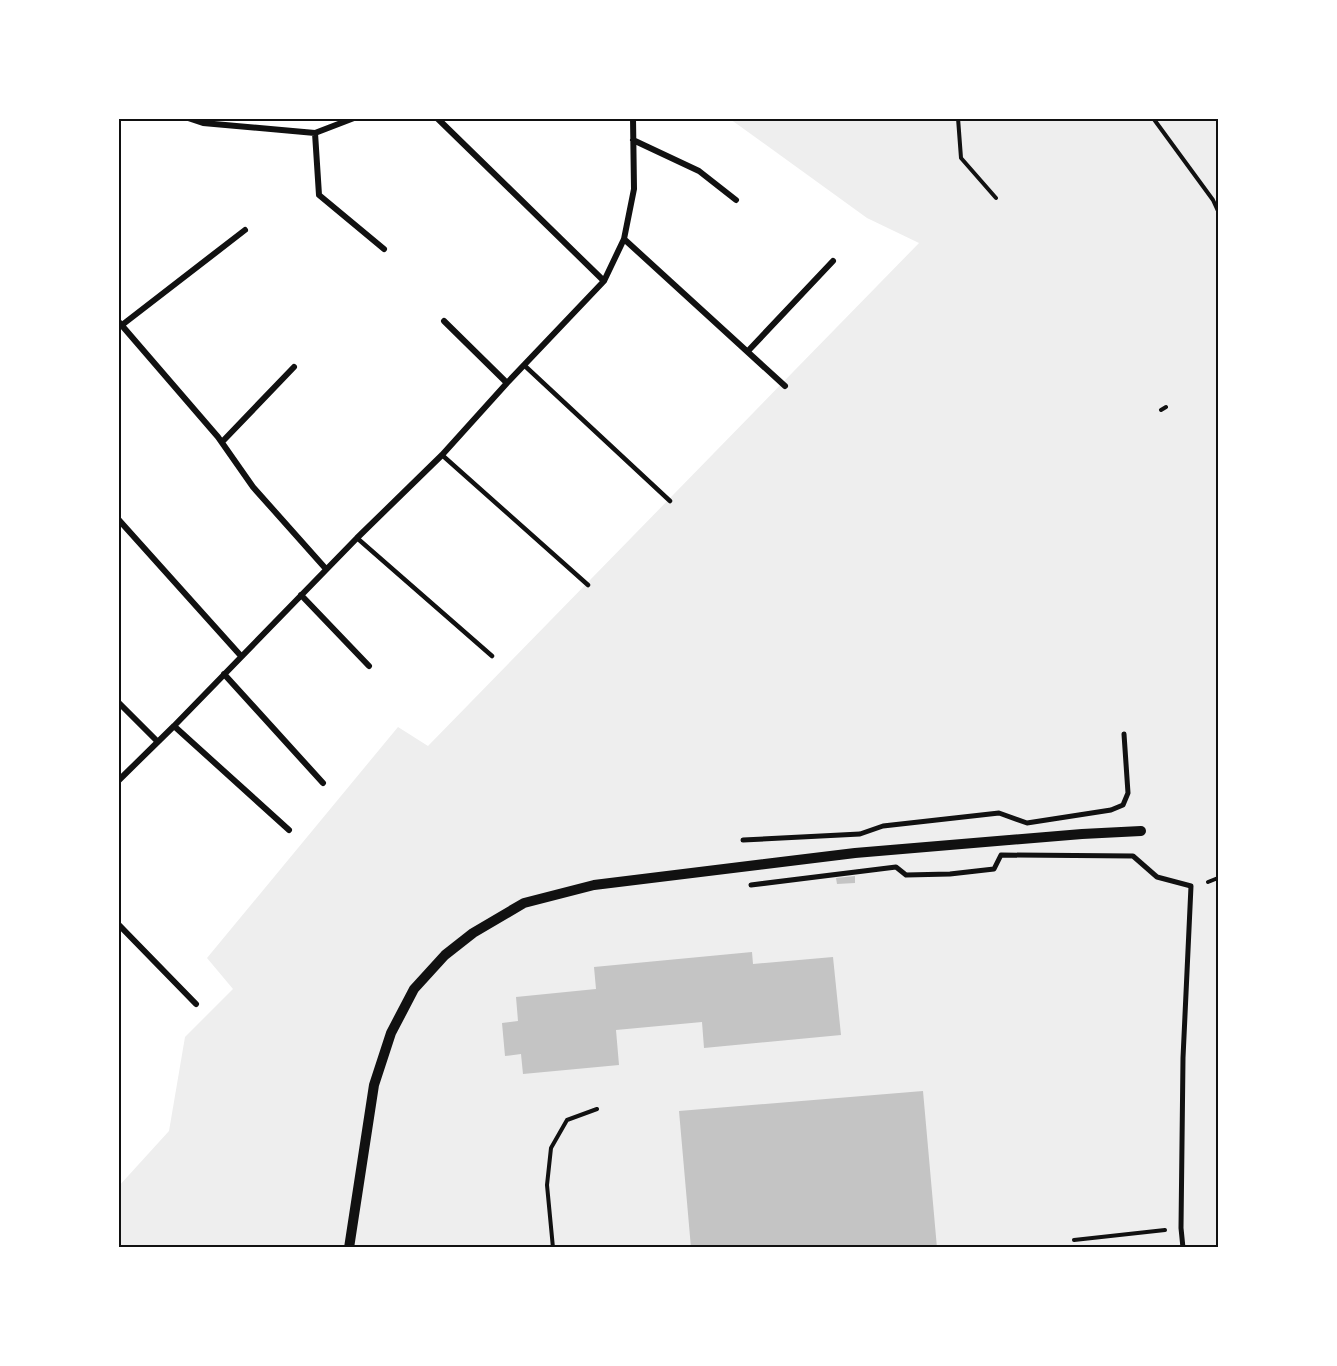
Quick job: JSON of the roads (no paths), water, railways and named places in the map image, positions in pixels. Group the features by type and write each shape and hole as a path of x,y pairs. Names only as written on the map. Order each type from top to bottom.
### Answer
{"street":[{"path":"188,118 202,123 315,133 354,118"},
{"path":"437,118 604,281"},
{"path":"118,781 326,569 442,455 604,281 624,239 634,189 633,118"},
{"path":"315,133 319,195 384,249"},
{"path":"633,140 699,171 736,200"},
{"path":"245,230 120,323 222,442 253,487 326,569"},
{"path":"624,239 785,386"},
{"path":"748,351 833,261"},
{"path":"444,321 507,384"},
{"path":"222,442 294,367"},
{"path":"118,519 241,656"},
{"path":"301,595 369,666"},
{"path":"224,674 323,783"},
{"path":"118,702 157,741"},
{"path":"174,726 289,830"},
{"path":"742,840 860,834 883,826 999,813 1027,823 1111,810 1123,805 1128,793 1124,734"},
{"path":"349,1248 374,1085 391,1033 414,989 445,955 473,933 524,903 594,885 855,853 1141,831"},
{"path":"751,885 896,867 906,875 950,874 994,869 1001,855 1029,855 1132,856 1157,877 1191,886 1183,1058 1181,1228 1183,1248"},
{"path":"118,924 196,1004"}],"lane":[{"path":"525,366 670,501"},
{"path":"442,455 588,585"},
{"path":"357,538 492,656"}]}
